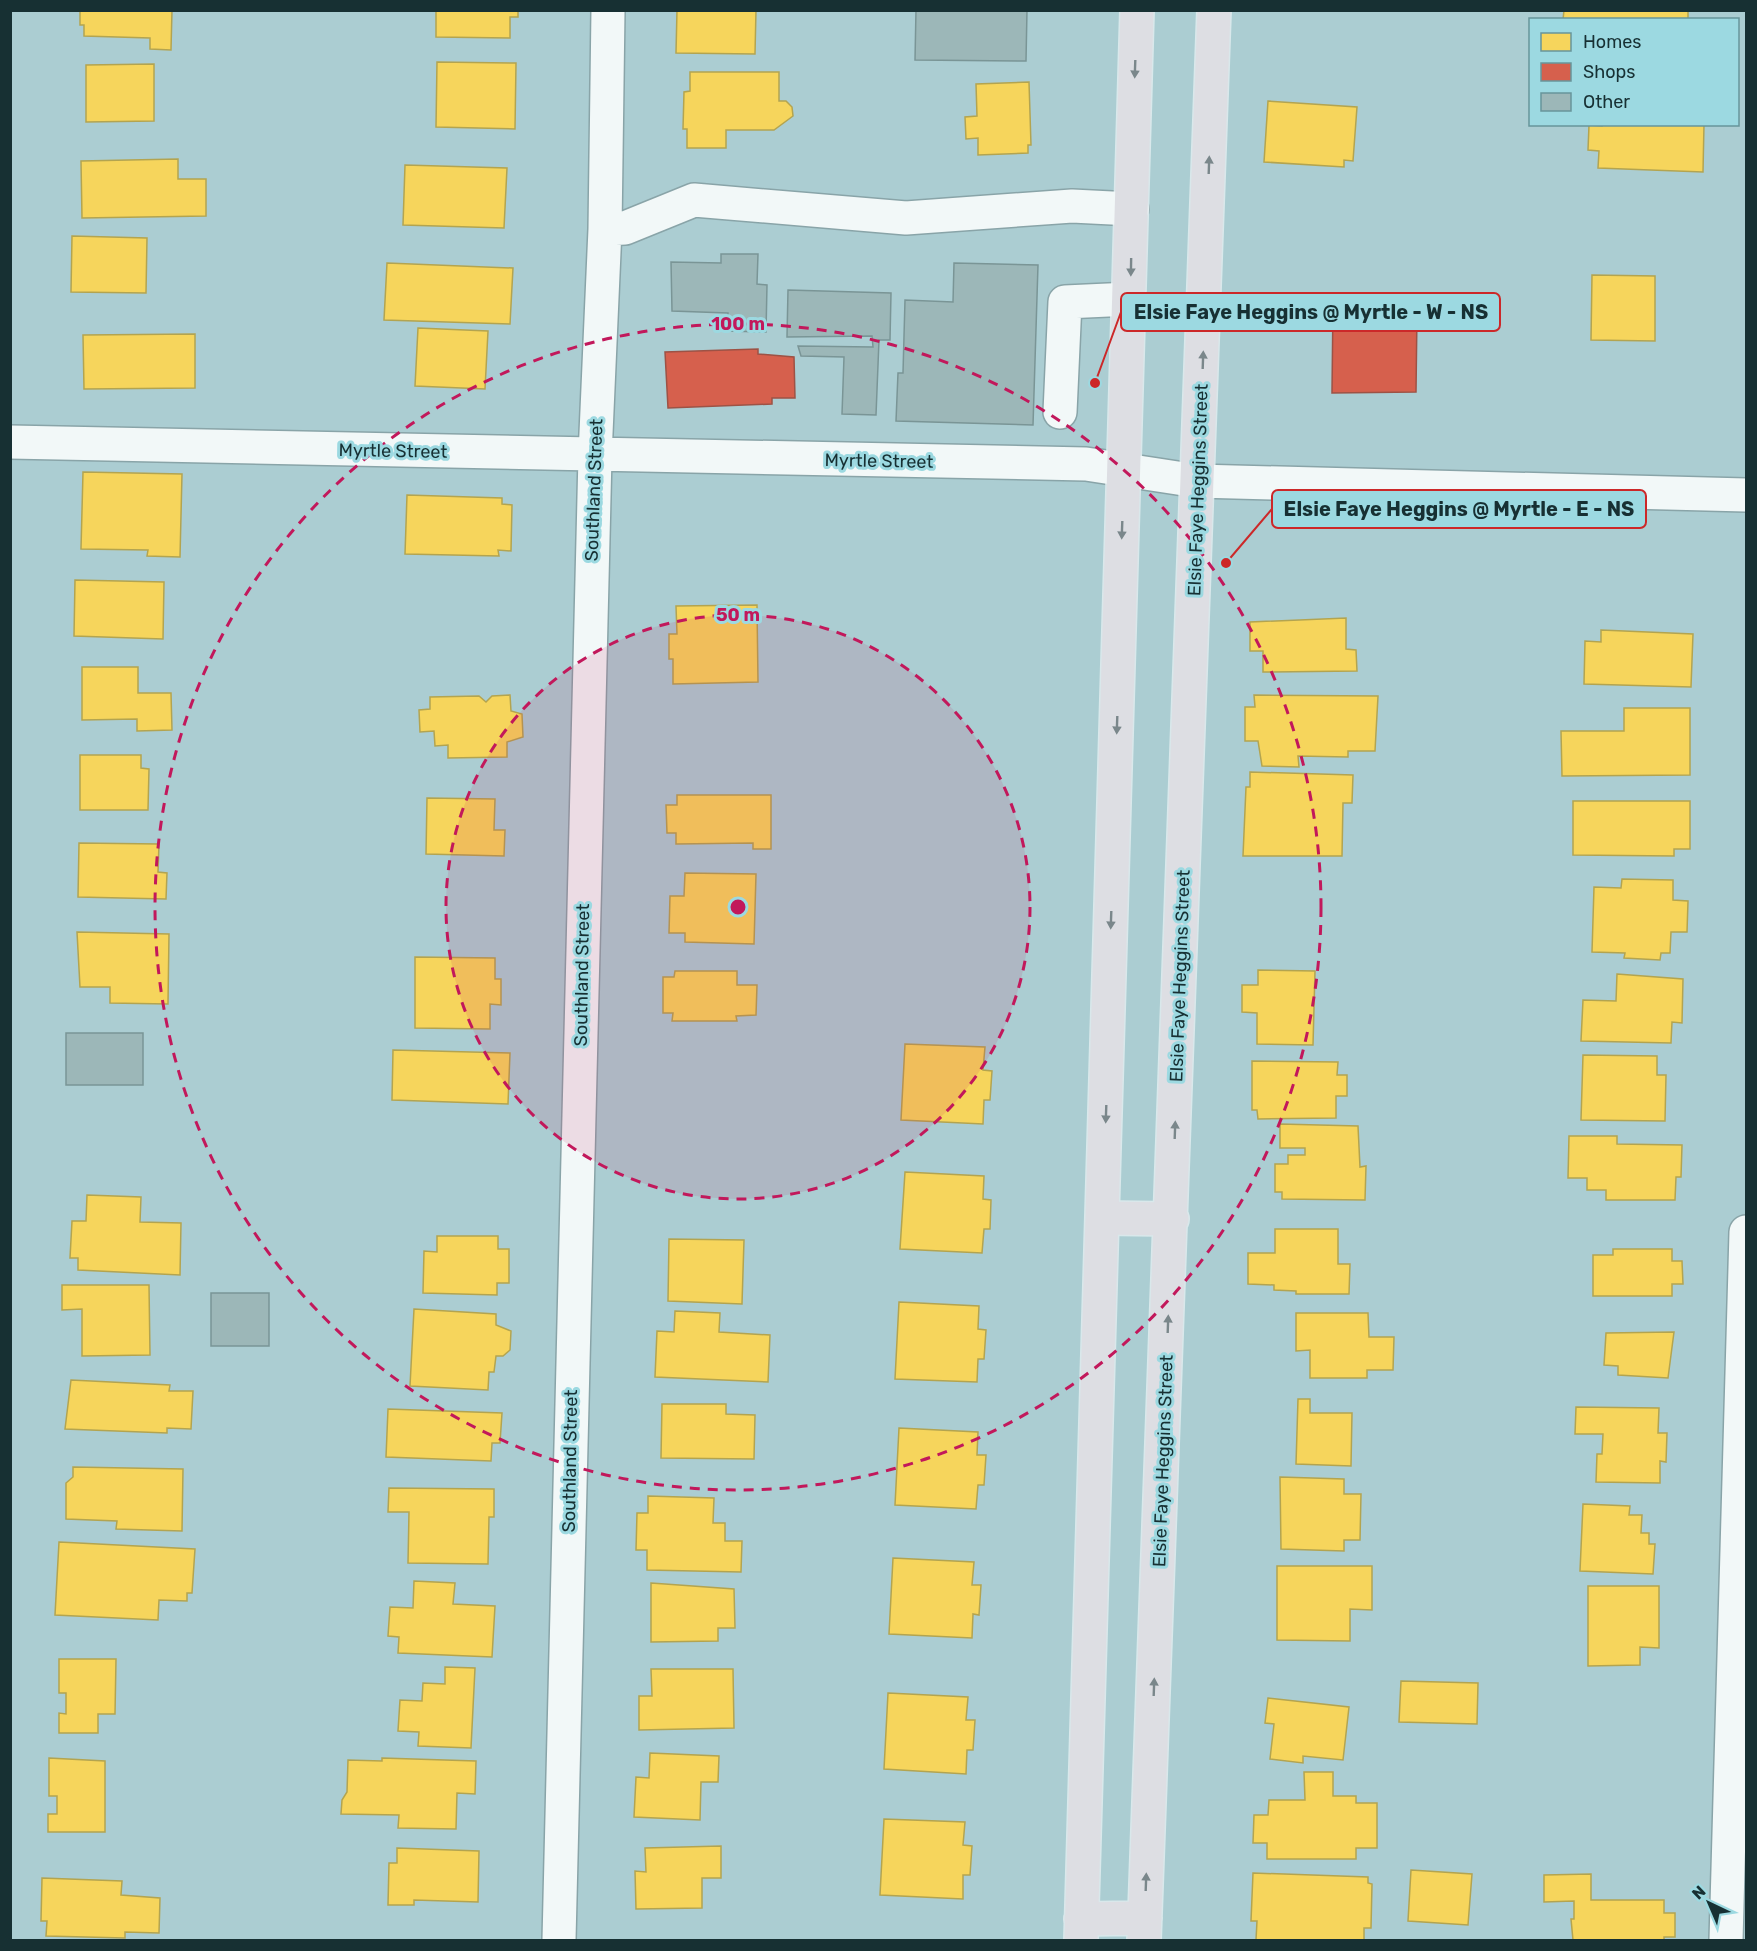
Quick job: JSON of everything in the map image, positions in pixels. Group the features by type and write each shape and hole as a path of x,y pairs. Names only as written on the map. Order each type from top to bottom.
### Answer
{"main road":[{"path":"1137,10 1081,1930 1144,1929"},
{"name":"Elsie Faye Heggins Street","path":"1144,1929 1172,1219 1214,10"},
{"path":"1103,1218 1172,1219"}],"street":[{"name":"Southland Street","path":"559,1941 595,456 605,229 608,10"},
{"path":"605,229 625,228 694,200 906,218 1072,206 1132,208"},
{"path":"1060,412 1065,302 1130,299"},
{"name":"Myrtle Street","path":"10,442 1086,465 1197,481 1746,495"},
{"path":"1726,1941 1741,1640 1746,1232"}],"building: Homes":[{"path":"80,10 172,10 171,50 150,49 150,38 84,36 84,25 80,25"},
{"path":"436,10 518,10 518,17 510,17 510,38 436,37"},
{"path":"677,10 756,10 755,54 676,53"},
{"path":"1564,10 1688,10 1688,18 1563,18"},
{"path":"437,62 516,63 515,129 436,127"},
{"path":"154,64 154,121 86,122 86,65"},
{"path":"690,72 779,72 779,101 786,101 792,107 793,116 774,130 726,130 726,148 687,148 687,129 683,129 684,92 690,91"},
{"path":"1029,82 1031,145 1028,145 1028,153 978,155 978,138 966,139 965,117 977,116 976,84"},
{"path":"1268,101 1357,107 1353,161 1344,160 1344,167 1264,162"},
{"path":"1589,126 1704,126 1703,172 1598,168 1599,151 1588,150"},
{"path":"178,159 178,179 206,179 206,216 82,218 81,161"},
{"path":"405,165 507,168 504,228 403,225"},
{"path":"72,236 147,238 146,293 71,292"},
{"path":"387,263 513,268 510,324 384,320"},
{"path":"1592,275 1655,276 1655,341 1591,340"},
{"path":"418,328 488,331 485,389 415,386"},
{"path":"195,334 195,388 84,389 83,335"},
{"path":"83,472 182,474 180,557 147,556 148,550 81,549"},
{"path":"407,495 502,498 502,504 512,505 511,551 498,550 499,556 405,554"},
{"path":"75,580 164,582 163,639 74,636"},
{"path":"757,605 758,682 673,684 673,659 669,659 669,634 677,634 676,606"},
{"path":"1346,618 1346,649 1356,650 1357,671 1263,672 1263,651 1250,651 1250,622"},
{"path":"1601,630 1693,634 1691,687 1584,684 1585,641 1601,642"},
{"path":"82,667 138,667 138,693 171,693 172,730 137,731 137,719 82,720"},
{"path":"510,695 511,711 522,714 523,737 507,742 507,757 448,758 448,745 435,746 434,731 420,732 419,710 430,709 430,697 479,696 486,702 492,696"},
{"path":"1254,695 1378,696 1375,751 1348,751 1348,757 1298,756 1299,767 1262,766 1258,741 1245,741 1245,707 1255,707"},
{"path":"1624,708 1690,708 1690,775 1562,776 1561,731 1624,731"},
{"path":"80,755 141,755 141,768 149,769 148,810 80,810"},
{"path":"1250,772 1353,775 1352,803 1343,803 1342,856 1243,856 1246,787 1250,787"},
{"path":"677,795 771,795 771,849 753,849 753,843 676,844 676,833 667,833 666,805 677,805"},
{"path":"427,798 495,799 494,830 505,830 504,856 426,854"},
{"path":"1573,801 1690,801 1690,849 1674,849 1674,856 1573,855"},
{"path":"79,843 159,844 158,872 167,873 166,899 78,897"},
{"path":"685,873 756,874 754,944 685,942 685,933 669,933 670,896 684,896"},
{"path":"1622,879 1673,880 1673,900 1688,901 1687,932 1671,932 1670,953 1661,953 1660,960 1624,958 1625,953 1592,952 1594,887 1621,888"},
{"path":"77,932 169,934 168,1004 110,1003 110,987 80,987"},
{"path":"415,957 495,958 495,979 501,979 501,1005 490,1004 490,1029 415,1028"},
{"path":"1258,970 1315,971 1313,1045 1257,1044 1257,1013 1242,1012 1242,985 1258,985"},
{"path":"675,971 737,971 737,985 757,985 756,1015 736,1016 737,1021 672,1021 673,1013 663,1013 663,977 674,977"},
{"path":"1617,974 1683,979 1682,1023 1672,1022 1671,1043 1581,1041 1583,1000 1616,1001"},
{"path":"905,1044 985,1047 983,1070 992,1071 990,1100 984,1100 983,1124 901,1120"},
{"path":"393,1050 510,1053 508,1104 392,1100"},
{"path":"1583,1055 1657,1056 1657,1075 1666,1075 1665,1121 1581,1120"},
{"path":"1252,1061 1338,1062 1337,1075 1347,1075 1347,1096 1336,1096 1336,1118 1258,1119 1257,1110 1252,1110"},
{"path":"1280,1124 1358,1126 1360,1167 1366,1166 1365,1200 1282,1199 1282,1192 1275,1192 1275,1164 1288,1164 1288,1155 1305,1155 1305,1148 1280,1148"},
{"path":"1569,1136 1617,1136 1617,1144 1682,1145 1681,1177 1676,1177 1675,1200 1606,1200 1606,1190 1587,1190 1587,1178 1568,1178"},
{"path":"905,1172 984,1176 983,1199 991,1200 990,1229 984,1229 982,1253 900,1249"},
{"path":"87,1195 141,1197 140,1222 181,1223 180,1275 78,1270 78,1258 70,1258 72,1221 86,1221"},
{"path":"1275,1229 1338,1229 1338,1264 1350,1264 1349,1294 1296,1294 1296,1291 1274,1290 1274,1285 1248,1284 1248,1253 1275,1253"},
{"path":"437,1236 498,1236 498,1249 509,1249 509,1283 497,1283 497,1295 423,1293 424,1251 437,1252"},
{"path":"669,1239 744,1240 742,1304 668,1301"},
{"path":"1613,1249 1672,1249 1672,1261 1682,1261 1683,1284 1672,1284 1672,1296 1593,1296 1593,1255 1613,1255"},
{"path":"62,1285 149,1285 150,1355 82,1356 82,1309 62,1310"},
{"path":"899,1302 979,1306 978,1329 986,1330 984,1359 978,1359 977,1382 895,1379"},
{"path":"414,1309 496,1314 496,1325 511,1331 510,1350 503,1356 496,1356 494,1372 489,1372 488,1390 410,1386"},
{"path":"675,1311 720,1313 719,1332 770,1335 768,1382 655,1377 657,1331 674,1332"},
{"path":"1296,1313 1368,1313 1369,1337 1394,1337 1393,1370 1367,1370 1367,1378 1310,1378 1310,1350 1296,1351"},
{"path":"1674,1332 1668,1378 1618,1375 1618,1366 1604,1365 1606,1333"},
{"path":"71,1380 170,1385 169,1391 193,1391 191,1429 167,1428 167,1433 65,1429"},
{"path":"1298,1399 1310,1399 1310,1413 1352,1413 1351,1466 1296,1464"},
{"path":"662,1404 726,1404 726,1414 755,1415 754,1459 661,1458"},
{"path":"1576,1407 1659,1408 1658,1433 1667,1433 1666,1462 1660,1461 1660,1483 1596,1482 1597,1454 1602,1454 1603,1434 1575,1434"},
{"path":"388,1409 502,1413 500,1443 492,1443 491,1461 386,1457"},
{"path":"899,1428 978,1432 977,1455 986,1455 984,1485 978,1485 976,1509 895,1505"},
{"path":"73,1467 183,1469 182,1531 116,1529 117,1521 66,1519 66,1483 73,1477"},
{"path":"1280,1477 1344,1479 1344,1494 1361,1494 1360,1540 1344,1540 1344,1551 1281,1549"},
{"path":"389,1488 494,1489 494,1517 489,1517 488,1564 408,1563 409,1512 388,1512"},
{"path":"648,1496 714,1498 713,1523 725,1523 725,1541 742,1541 741,1572 647,1570 647,1550 636,1550 637,1513 648,1513"},
{"path":"1583,1504 1630,1506 1629,1515 1642,1515 1641,1533 1649,1533 1649,1544 1655,1544 1653,1574 1580,1571"},
{"path":"59,1542 195,1549 192,1593 187,1593 187,1601 159,1600 158,1620 55,1615"},
{"path":"893,1558 974,1562 972,1585 981,1585 979,1615 973,1614 972,1638 889,1634"},
{"path":"1277,1566 1372,1566 1372,1610 1350,1609 1350,1641 1277,1640"},
{"path":"414,1581 455,1583 453,1604 495,1606 492,1657 398,1653 399,1637 388,1636 390,1607 413,1608"},
{"path":"651,1583 734,1589 735,1628 718,1628 718,1641 651,1642"},
{"path":"1588,1586 1659,1586 1659,1648 1640,1647 1640,1665 1588,1666"},
{"path":"59,1659 116,1659 115,1714 98,1714 98,1733 59,1733 59,1713 66,1714 66,1693 59,1693"},
{"path":"445,1667 475,1668 471,1748 418,1746 419,1732 398,1731 400,1700 422,1701 423,1683 445,1684"},
{"path":"651,1669 733,1669 734,1728 639,1730 639,1696 652,1696"},
{"path":"1401,1681 1478,1683 1477,1724 1399,1722"},
{"path":"888,1693 968,1697 966,1720 975,1720 973,1750 967,1750 966,1774 884,1769"},
{"path":"1268,1698 1349,1707 1343,1760 1303,1756 1303,1763 1270,1759 1274,1724 1265,1723"},
{"path":"650,1753 719,1756 718,1782 701,1782 700,1820 634,1817 636,1777 649,1778"},
{"path":"49,1758 105,1761 105,1832 48,1832 48,1814 57,1814 57,1796 49,1796"},
{"path":"382,1758 476,1761 475,1794 457,1793 456,1829 398,1828 399,1815 341,1814 342,1800 347,1792 348,1760 382,1761"},
{"path":"1304,1772 1333,1772 1333,1796 1356,1796 1356,1803 1377,1803 1377,1848 1356,1848 1356,1859 1267,1859 1267,1843 1253,1843 1254,1815 1268,1815 1269,1800 1305,1800"},
{"path":"884,1819 965,1822 963,1845 972,1846 970,1875 963,1875 963,1899 880,1895"},
{"path":"721,1846 721,1878 702,1878 702,1908 636,1909 635,1871 646,1872 645,1848"},
{"path":"397,1848 479,1851 478,1902 414,1900 414,1905 388,1905 389,1863 397,1863"},
{"path":"1411,1870 1472,1874 1468,1925 1408,1921"},
{"path":"1253,1873 1368,1877 1368,1883 1372,1884 1371,1928 1364,1928 1364,1940 1256,1940 1257,1921 1251,1921"},
{"path":"1591,1874 1591,1900 1664,1900 1664,1913 1675,1913 1675,1937 1664,1937 1664,1940 1573,1940 1571,1919 1574,1919 1574,1901 1544,1902 1544,1875"},
{"path":"42,1878 122,1881 121,1895 160,1898 159,1933 125,1932 125,1938 46,1936 47,1921 41,1921"}],"building: Shops":[{"path":"1333,303 1380,303 1380,312 1417,313 1416,392 1332,393"},
{"path":"758,349 758,354 794,357 795,398 772,398 772,404 668,408 665,352"}],"building: Other":[{"path":"916,10 1027,10 1026,61 915,60"},
{"path":"721,254 758,254 757,284 767,285 766,332 727,331 728,313 672,311 671,262 721,263"},
{"path":"954,263 1038,265 1033,425 896,421 898,373 903,373 905,300 953,302"},
{"path":"788,290 891,293 890,340 879,340 876,415 842,414 844,357 801,356 798,346 873,347 872,336 787,337"},
{"path":"66,1033 143,1033 143,1085 66,1085"},
{"path":"211,1293 269,1293 269,1346 211,1346"}],"place":[{"name":"Elsie Faye Heggins @ Myrtle - W - NS","path":"1095,383"},
{"name":"Elsie Faye Heggins @ Myrtle - E - NS","path":"1226,563"}]}
